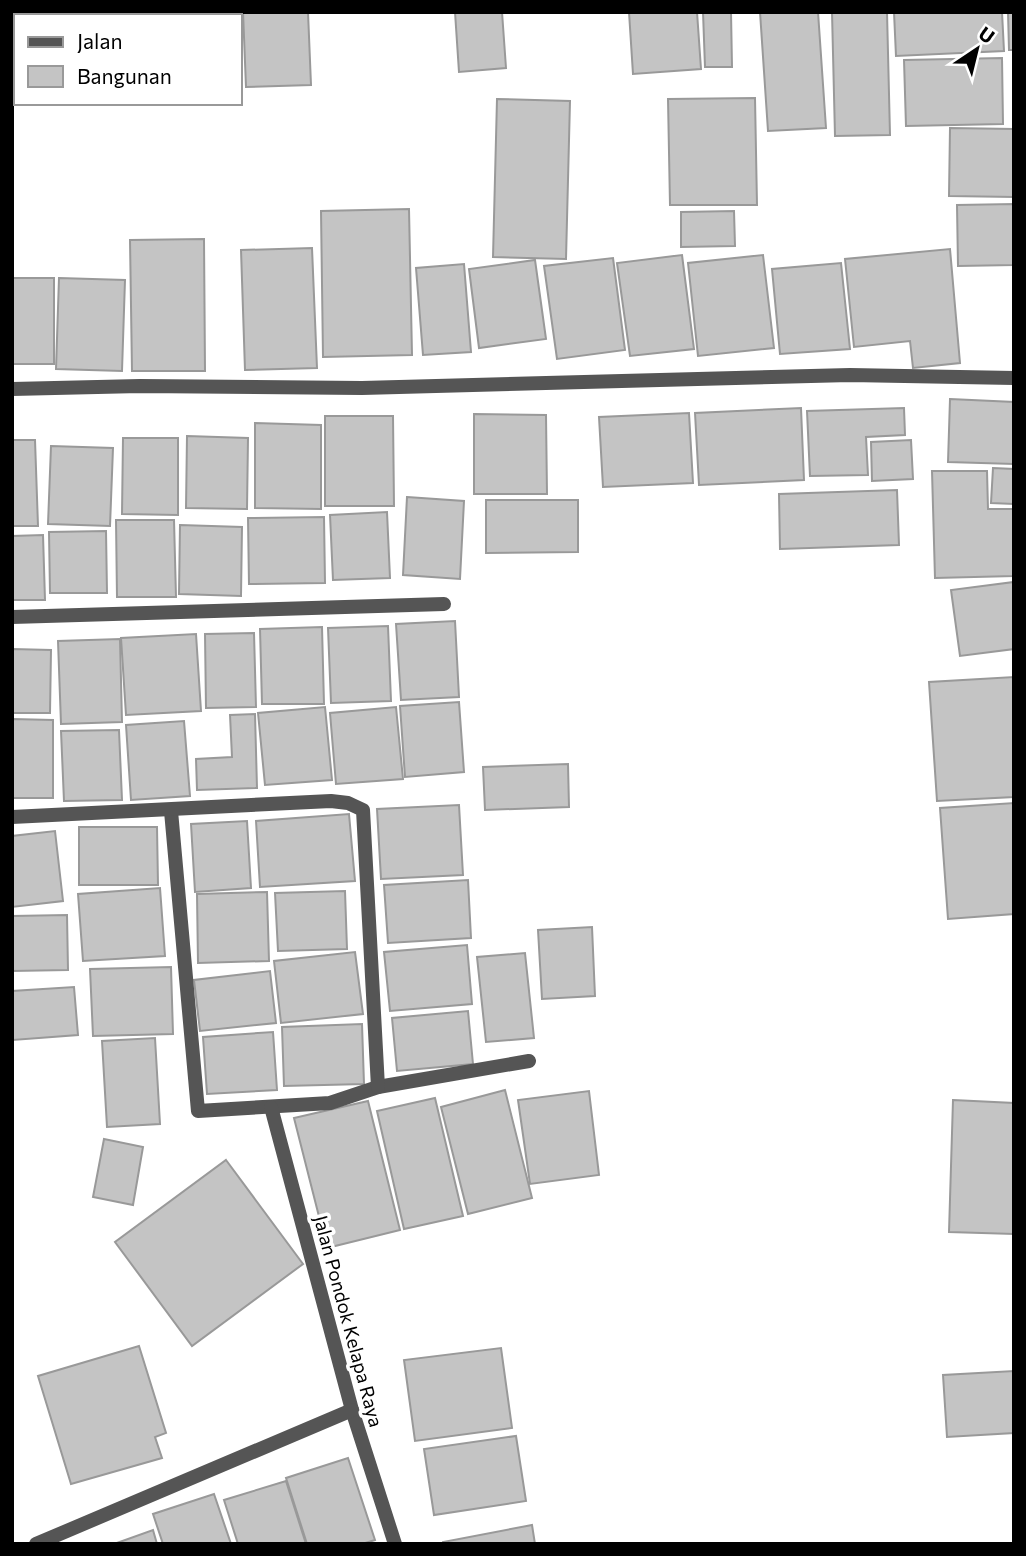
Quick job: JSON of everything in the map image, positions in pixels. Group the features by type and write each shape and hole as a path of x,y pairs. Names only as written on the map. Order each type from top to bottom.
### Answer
{"street":[{"path":"12,389 140,386 362,388 850,375 1014,378"},
{"path":"12,617 444,604"},
{"path":"12,817 331,801 348,803 363,810 379,1087"},
{"path":"171,811 198,1111 330,1103 379,1087 529,1060"},
{"name":"Jalan Pondok Kelapa Raya","path":"271,1107 352,1410 395,1544"},
{"path":"36,1544 352,1410"}],"building":[{"path":"30,12 78,12 78,14"},
{"path":"143,12 183,12 183,14"},
{"path":"243,12 308,12 311,85 246,87"},
{"path":"455,12 502,12 506,68 459,72"},
{"path":"629,12 697,12 701,69 633,74"},
{"path":"703,12 731,12 732,67 705,67"},
{"path":"760,12 818,12 826,128 768,131"},
{"path":"832,12 887,12 890,135 835,136"},
{"path":"894,12 1002,12 1004,51 896,56"},
{"path":"1008,12 1014,12 1014,50 1009,50"},
{"path":"1002,58 1003,124 906,126 904,60"},
{"path":"755,98 757,205 670,205 668,99"},
{"path":"497,99 570,101 566,259 493,257"},
{"path":"950,128 1014,129 1014,197 949,196"},
{"path":"1014,204 1014,265 958,266 957,205"},
{"path":"409,209 412,355 323,357 321,211"},
{"path":"734,211 735,246 681,247 681,212"},
{"path":"204,239 205,371 132,371 130,240"},
{"path":"312,248 317,368 245,370 241,250"},
{"path":"950,249 960,363 913,368 910,341 854,347 845,259"},
{"path":"682,255 694,349 630,356 617,263"},
{"path":"763,255 774,348 698,356 688,263"},
{"path":"613,258 625,350 557,359 544,266"},
{"path":"535,260 546,339 479,348 469,269"},
{"path":"841,263 850,349 780,354 772,269"},
{"path":"464,264 471,352 423,355 416,268"},
{"path":"12,278 54,278 54,364 12,364"},
{"path":"59,278 125,280 122,371 56,369"},
{"path":"950,399 1014,402 1014,464 948,462"},
{"path":"801,408 804,480 699,485 695,413"},
{"path":"904,408 905,435 866,437 868,475 810,476 807,411"},
{"path":"689,413 693,483 603,487 599,417"},
{"path":"474,414 546,415 547,494 474,494"},
{"path":"325,416 393,416 394,506 325,506"},
{"path":"255,423 321,425 321,509 255,508"},
{"path":"187,436 248,438 247,509 186,508"},
{"path":"123,438 178,438 178,515 122,514"},
{"path":"12,440 35,440 38,526 12,526"},
{"path":"911,440 913,479 872,481 871,442"},
{"path":"51,446 113,448 110,526 48,524"},
{"path":"993,468 1014,469 1014,504 991,503"},
{"path":"932,471 987,471 988,509 1014,509 1014,576 935,578"},
{"path":"897,490 899,545 780,549 779,494"},
{"path":"407,497 464,501 460,579 403,575"},
{"path":"486,500 578,500 578,552 486,553"},
{"path":"387,512 390,578 333,580 330,515"},
{"path":"324,517 325,583 249,584 248,518"},
{"path":"116,520 174,520 176,597 117,597"},
{"path":"180,525 242,527 241,596 179,594"},
{"path":"106,531 107,593 50,593 49,532"},
{"path":"43,535 45,600 12,600 12,536"},
{"path":"1014,582 1014,649 960,656 951,590"},
{"path":"455,621 459,697 401,700 396,624"},
{"path":"388,626 391,701 331,703 328,628"},
{"path":"322,627 324,704 262,704 260,629"},
{"path":"254,633 256,707 206,708 205,634"},
{"path":"196,634 201,711 126,715 121,638"},
{"path":"120,639 122,722 61,724 58,641"},
{"path":"12,649 51,650 50,713 12,713"},
{"path":"1014,677 1014,797 937,801 929,682"},
{"path":"459,702 464,772 405,777 400,706"},
{"path":"325,707 332,780 265,785 258,713"},
{"path":"396,707 403,779 336,784 330,713"},
{"path":"255,714 257,788 197,790 196,759 232,757 230,715"},
{"path":"12,719 53,720 53,798 12,798"},
{"path":"184,721 190,796 131,800 126,725"},
{"path":"119,730 122,800 64,801 61,731"},
{"path":"568,764 569,807 485,810 483,767"},
{"path":"1014,803 1014,914 948,919 940,808"},
{"path":"459,805 463,875 381,879 377,809"},
{"path":"349,814 355,881 260,887 256,821"},
{"path":"247,821 251,888 195,892 191,824"},
{"path":"79,827 157,827 158,885 79,885"},
{"path":"55,831 63,901 12,907 12,836"},
{"path":"468,880 471,938 388,943 384,885"},
{"path":"160,888 165,956 83,961 78,894"},
{"path":"345,891 347,949 278,951 275,893"},
{"path":"267,892 269,961 198,963 197,894"},
{"path":"67,915 68,970 12,971 12,916"},
{"path":"592,927 595,996 542,999 538,930"},
{"path":"467,945 472,1004 390,1011 384,952"},
{"path":"355,952 363,1014 281,1023 274,961"},
{"path":"525,953 534,1038 486,1042 477,957"},
{"path":"171,967 173,1034 93,1036 90,969"},
{"path":"270,971 276,1023 200,1031 194,980"},
{"path":"74,987 78,1035 13,1040 12,991"},
{"path":"468,1011 473,1064 397,1071 392,1018"},
{"path":"362,1024 364,1084 284,1086 282,1027"},
{"path":"273,1032 277,1090 207,1094 203,1037"},
{"path":"155,1038 160,1124 107,1127 102,1041"},
{"path":"505,1090 532,1198 468,1214 441,1107"},
{"path":"589,1091 599,1175 530,1184 518,1100"},
{"path":"435,1098 463,1216 404,1229 377,1111"},
{"path":"953,1100 1014,1103 1014,1234 949,1232"},
{"path":"368,1101 400,1230 327,1248 294,1118"},
{"path":"104,1139 143,1147 133,1205 93,1197"},
{"path":"226,1160 303,1264 192,1346 115,1242"},
{"path":"139,1346 166,1433 155,1437 162,1458 71,1484 38,1376"},
{"path":"501,1348 512,1428 415,1441 404,1360"},
{"path":"1014,1371 1014,1433 947,1437 943,1375"},
{"path":"516,1436 526,1501 434,1515 424,1449"},
{"path":"348,1458 375,1540 362,1544 307,1544 286,1478"},
{"path":"286,1481 306,1544 238,1544 224,1500"},
{"path":"214,1494 231,1544 163,1544 153,1514"},
{"path":"532,1525 535,1544 443,1544 443,1542"},
{"path":"153,1530 157,1544 114,1544"}]}
